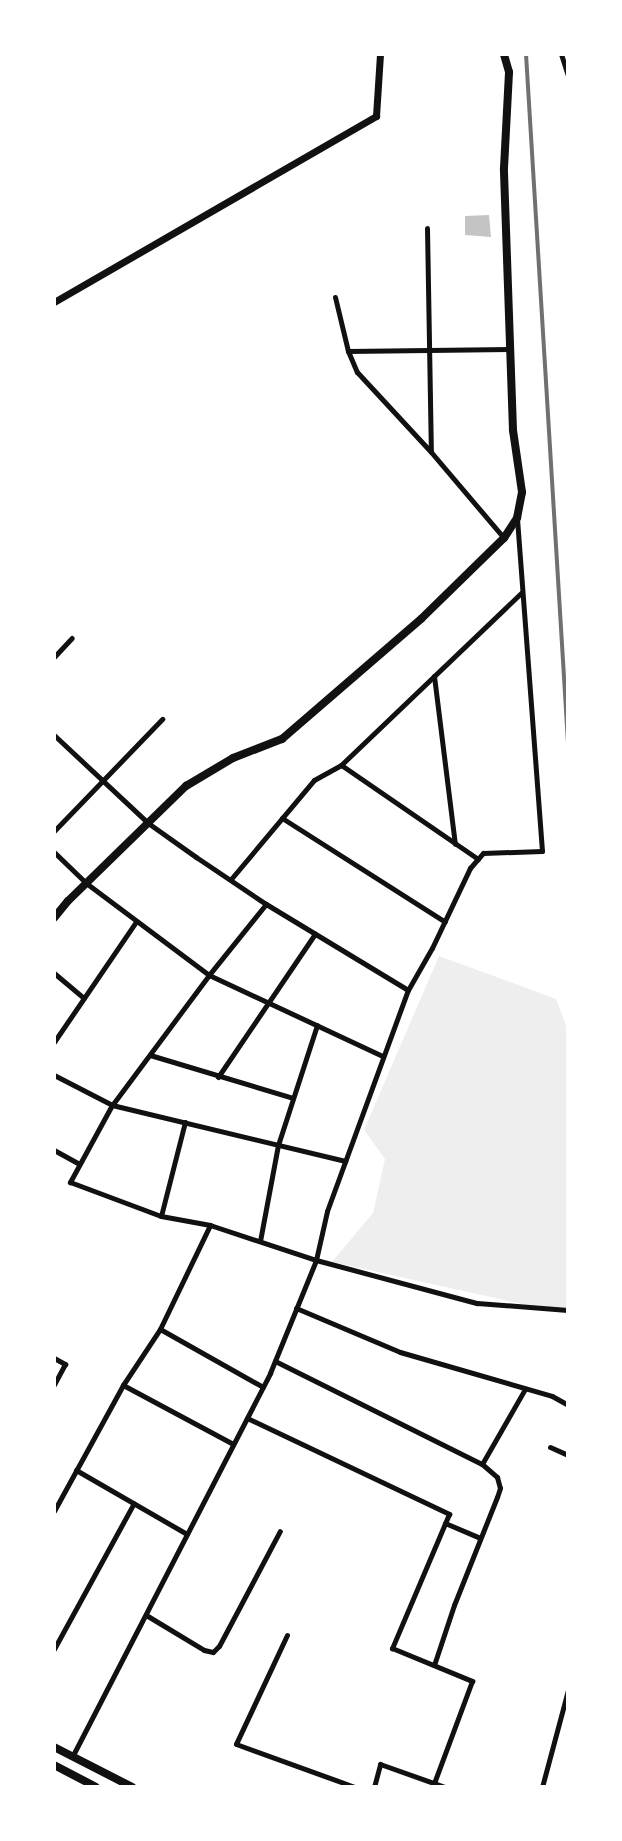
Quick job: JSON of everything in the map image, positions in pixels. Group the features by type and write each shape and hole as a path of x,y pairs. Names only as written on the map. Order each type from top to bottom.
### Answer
{"main road":[{"path":"54,918 86,883 186,786 233,758 282,739 421,619 504,538 517,518 522,492 513,430 504,168 509,72 504,54"},
{"path":"54,1747 128,1786"},
{"path":"54,1765 96,1787"}],"street":[{"path":"54,302 376,116 380,54"},
{"path":"561,54 568,76"},
{"path":"427,228 431,452"},
{"path":"335,297 348,351 357,372 431,452 504,538"},
{"path":"348,351 430,352 510,349"},
{"path":"72,1757 275,1361 316,1260 327,1211 408,990 471,868 483,853 542,851 517,518"},
{"path":"231,879 314,780 341,765 522,592"},
{"path":"54,657 72,638"},
{"path":"434,676 455,844"},
{"path":"54,831 162,719"},
{"path":"54,735 148,823 266,904 408,990"},
{"path":"341,765 478,860"},
{"path":"282,818 445,922"},
{"path":"54,852 86,883 209,975 383,1056"},
{"path":"266,904 209,975 112,1105 70,1182 161,1216 210,1225 316,1260 477,1303 568,1310"},
{"path":"54,1042 136,922"},
{"path":"218,1077 315,934"},
{"path":"54,973 84,998"},
{"path":"260,1241 278,1145 317,1025"},
{"path":"150,1055 293,1098"},
{"path":"54,1074 112,1105 345,1161"},
{"path":"161,1216 185,1122"},
{"path":"54,1150 80,1164"},
{"path":"54,1511 123,1385 160,1329 210,1225"},
{"path":"296,1308 400,1352 552,1396 568,1405"},
{"path":"160,1329 263,1387"},
{"path":"54,1358 65,1364 54,1385"},
{"path":"275,1361 482,1464 497,1477 500,1488 434,1665"},
{"path":"123,1385 233,1444"},
{"path":"482,1464 525,1389"},
{"path":"247,1418 449,1514 392,1648 472,1681 434,1783"},
{"path":"550,1447 568,1455"},
{"path":"76,1470 188,1534"},
{"path":"54,1649 134,1503"},
{"path":"445,1523 480,1538"},
{"path":"146,1615 204,1650 213,1652 219,1646 280,1531"},
{"path":"287,1635 236,1744 356,1787"},
{"path":"542,1787 568,1690"},
{"path":"374,1787 380,1764 445,1787"}],"shaded area":[{"path":"439,956 556,999 568,1031 568,1314 332,1262 373,1213 385,1159 364,1130"}],"building":[{"path":"489,215 491,237 465,235 465,216"}],"railway":[{"path":"526,54 568,743"}]}
